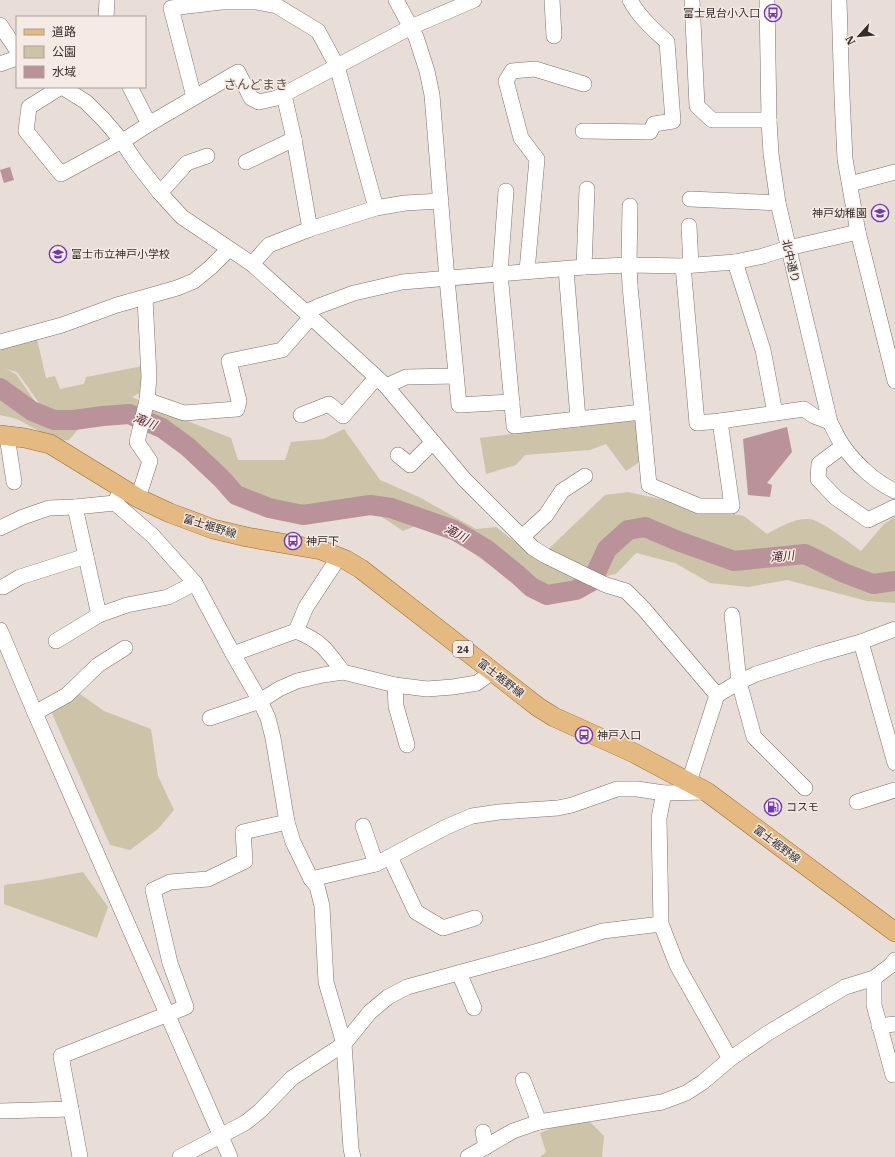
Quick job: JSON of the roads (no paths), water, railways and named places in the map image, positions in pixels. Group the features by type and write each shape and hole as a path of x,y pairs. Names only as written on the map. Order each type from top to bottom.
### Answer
{"main road":[{"name":"富士裾野線","path":"3,435 50,444 118,495 138,498 170,513 213,529 247,537 321,550 346,560 361,569 538,707 554,717 634,753 707,792 895,932"}],"street":[{"path":"106,0 106,16"},
{"path":"396,0 416,37 427,71 432,95 446,279 459,405 512,402"},
{"path":"60,88 29,107 26,131 61,174 129,137 148,124 238,72 251,98 259,102 277,98 459,3 474,0"},
{"path":"552,0 554,36"},
{"path":"583,131 650,132 654,124 673,121 667,42 648,25 635,9 630,0"},
{"path":"692,0 697,106 712,120 769,120"},
{"name":"北中通り","path":"767,0 769,120 778,203 830,422 843,446 856,462 872,476 895,491"},
{"path":"839,0 845,151 858,232 895,381"},
{"path":"194,97 171,8 221,2 256,2 277,6 318,31 337,66 376,208"},
{"path":"0,25 16,49"},
{"path":"0,64 16,58"},
{"path":"527,271 537,159 521,138 506,81 512,71 535,69 584,84"},
{"path":"64,88 86,102 104,120 121,140 138,165 182,217 252,264 381,382 464,479 533,548 585,575 626,591 717,695"},
{"path":"130,88 148,124"},
{"path":"284,95 294,139 310,229"},
{"path":"246,162 294,139"},
{"path":"160,192 187,162 207,156"},
{"path":"850,184 895,172"},
{"path":"584,267 587,189"},
{"path":"506,191 500,274 514,426 642,412"},
{"path":"690,199 778,203"},
{"path":"252,264 269,245 310,229 376,208 441,201"},
{"path":"630,206 629,265 649,485 699,506 732,506 720,421"},
{"path":"689,226 687,266 697,423 804,409 814,416 830,422"},
{"path":"147,400 184,413 237,409 238,401 229,361 282,350 309,315 319,306 354,293 402,282 527,271 629,265 687,266 735,262 858,232"},
{"path":"0,342 62,325 117,305 145,298 194,281 229,249"},
{"path":"735,262 763,350 775,413"},
{"path":"566,269 578,418"},
{"path":"138,498 150,461 137,442 147,400 149,376 145,298"},
{"path":"301,415 329,404 343,416 381,382 406,377 456,376"},
{"path":"3,435 14,482"},
{"path":"398,455 410,465 433,442"},
{"path":"843,446 819,464 818,479 836,498 868,520 895,507"},
{"path":"522,537 546,515 562,491 585,476"},
{"path":"0,528 23,517 49,508 75,507 118,495 195,583 268,718 273,738 287,822 293,842 311,879 317,886 322,906 326,982 344,1044 351,1149 353,1157"},
{"path":"75,507 99,615"},
{"path":"3,588 20,577 86,556"},
{"path":"296,632 306,607 339,557"},
{"path":"56,641 99,615 127,605 168,597 195,583"},
{"path":"732,615 739,682 754,737 804,788"},
{"path":"689,782 717,695 756,674 861,642 895,629"},
{"path":"0,630 230,1157"},
{"path":"233,654 296,632 308,636 324,646 343,672"},
{"path":"861,642 895,763"},
{"path":"35,713 67,696 98,665 125,648"},
{"path":"210,718 260,701 279,689 297,681 323,675 343,672 395,685 427,689 477,683 492,672"},
{"path":"395,685 396,706 407,745"},
{"path":"311,879 376,864 446,827 472,816 499,812 558,808 572,805 617,789 637,789 664,793 707,792"},
{"path":"857,802 895,790"},
{"path":"664,793 659,818 661,924 677,965 730,1058"},
{"path":"80,1157 61,1056 186,1007 170,963 153,890 170,882 208,878 246,861 243,832 287,822"},
{"path":"363,826 376,864"},
{"path":"390,857 416,912 443,928 475,918"},
{"path":"180,1157 245,1123 292,1078 344,1044 370,1012 388,997 407,986 542,950 603,931 661,924"},
{"path":"468,1157 513,1131 539,1122 662,1102 686,1093 703,1082 730,1058 845,987 874,978 890,966 895,960"},
{"path":"459,972 474,1008"},
{"path":"874,978 874,1006 893,1075"},
{"path":"879,1026 895,1024"},
{"path":"523,1080 539,1122"},
{"path":"0,1111 71,1109"},
{"path":"483,1132 486,1147"}],"water":[{"path":"10,167 14,180 4,183 0,170"},
{"path":"787,427 792,452 767,483 772,485 770,497 748,495 743,439"}],"waterway":[{"name":"滝川","path":"0,388 32,411 54,420 74,420 129,414 162,428 188,447 222,479 236,495 269,508 303,515 370,505 391,508 454,530 486,549 531,587 547,595 576,590 592,581 607,549 628,530 645,527 678,541 734,561 805,554 844,573 873,584 895,581"}],"place":[{"name":"富士見台小入口","path":"773,13"},
{"name":"神戸幼稚園","path":"880,213"},
{"name":"富士市立神戸小学校","path":"58,254"},
{"name":"神戸下","path":"293,541"},
{"name":"神戸入口","path":"584,735"},
{"name":"コスモ","path":"773,807"}],"district":[{"name":"さんどまき","path":"256,84"}]}
